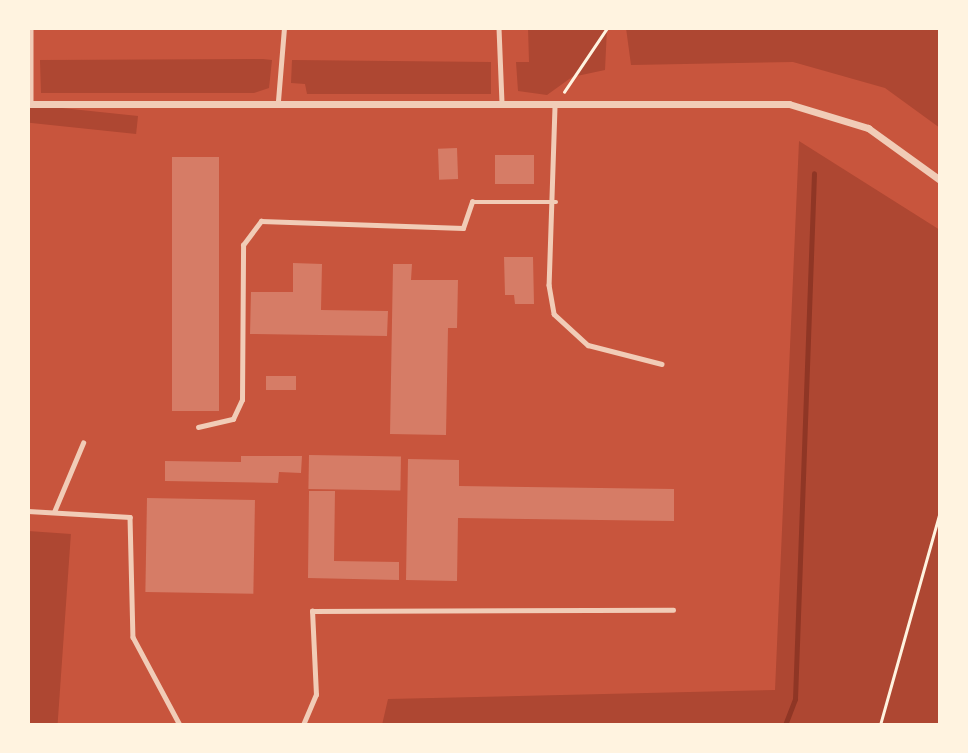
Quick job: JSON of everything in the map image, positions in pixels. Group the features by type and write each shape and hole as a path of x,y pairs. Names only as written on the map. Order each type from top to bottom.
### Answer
{"street":[{"path":"30,104 278,101 555,107 789,104 867,128 940,180"}],"lane":[{"path":"30,104 31,28"},
{"path":"278,101 284,28"},
{"path":"499,28 502,106"},
{"path":"555,107 556,202 548,293 554,314 588,345 662,365"},
{"path":"198,427 233,419 242,400 243,245 261,220 463,228 472,202 556,202"},
{"path":"54,512 83,443"},
{"path":"28,511 130,517 133,637 180,725"},
{"path":"303,725 316,695 312,611 673,610"}],"path":[{"path":"555,107 607,28"},
{"path":"880,725 940,512"}],"shaded area":[{"path":"528,28 607,28 605,70 572,77 547,95 518,91 516,62 529,62"},
{"path":"626,28 940,28 940,128 885,88 793,62 631,65"},
{"path":"40,60 272,60 269,88 254,93 41,93"},
{"path":"292,60 491,62 491,94 307,94 305,84 291,83"},
{"path":"29,105 138,116 136,134 28,123"},
{"path":"799,141 940,230 939,725 382,725 388,699 775,690"},
{"path":"28,531 71,534 58,725 28,725"}],"building":[{"path":"457,148 458,179 439,180 438,149"},
{"path":"495,155 534,155 534,184 495,184"},
{"path":"172,157 219,157 219,411 172,411"},
{"path":"504,257 533,257 534,304 515,304 514,295 505,295"},
{"path":"293,263 322,264 321,310 388,311 387,336 250,334 251,292 293,292"},
{"path":"393,264 412,264 411,280 458,280 457,328 448,328 446,435 390,434"},
{"path":"266,376 296,376 296,390 266,390"},
{"path":"309,455 401,457 400,491 308,489"},
{"path":"241,456 302,456 301,473 279,472 278,483 165,481 165,461 241,462"},
{"path":"408,459 459,460 459,486 674,489 674,521 458,518 457,581 406,580"},
{"path":"309,491 335,491 334,561 399,562 399,580 308,578"},
{"path":"147,498 255,500 253,594 145,592"}],"waterway":[{"path":"785,725 795,699 814,173"}]}
